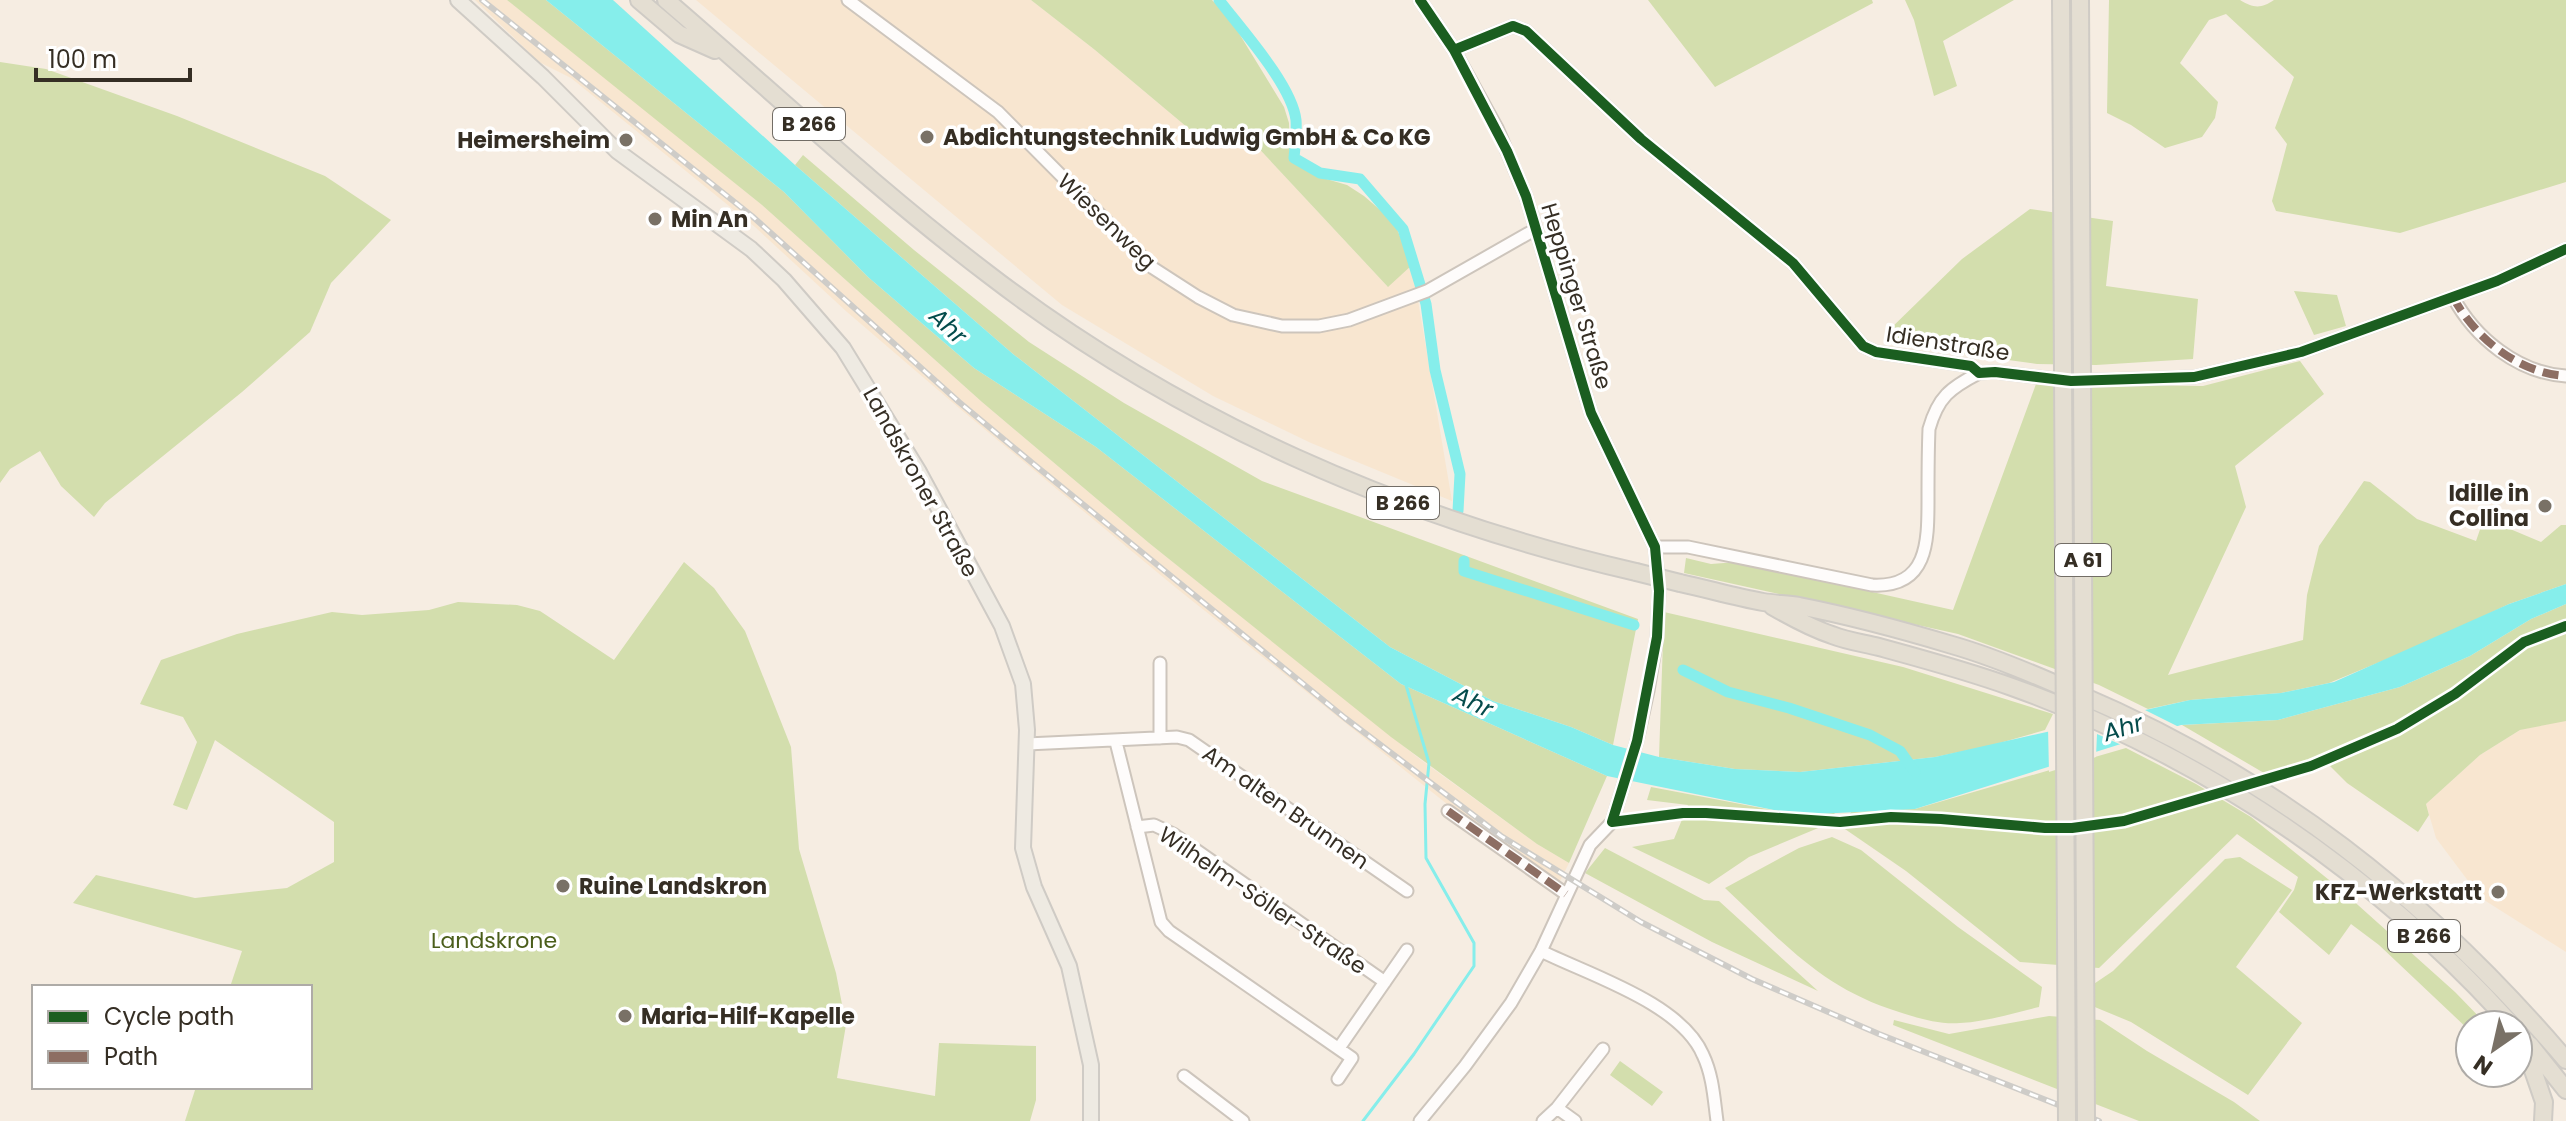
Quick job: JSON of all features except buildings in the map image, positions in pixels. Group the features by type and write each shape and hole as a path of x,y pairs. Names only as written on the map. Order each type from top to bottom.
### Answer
{"highway":[{"name":"B 266","path":"639,0 679,34 732,56"},
{"name":"B 266","path":"666,0 988,275 1084,341 1182,401 1283,452 1421,510 1549,552 1763,602 1797,606 1876,624 1955,646 2149,725 2275,797 2339,842 2420,908 2508,992 2566,1060"},
{"name":"A 61","path":"2061,0 2067,1121"},
{"name":"A 61","path":"2080,0 2086,1121"},
{"name":"B 266","path":"1763,602 1833,636 1950,666 2010,686 2145,743 2254,805 2373,891 2452,963 2497,1009"},
{"path":"2534,1051 2566,1090"},
{"path":"2534,1073 2544,1102 2543,1121"}],"main road":[{"name":"Landskroner Straße","path":"458,0 543,77 617,151 766,262 843,348 919,472 1002,626 1023,684 1027,744 1023,848 1034,887 1069,966 1091,1065 1091,1121"}],"street":[{"name":"Wiesenweg","path":"848,0 998,112 1153,268 1233,315 1282,326 1319,326 1349,320 1423,292 1536,229"},
{"name":"Heppinger Straße","path":"1420,0 1454,50 1497,128 1526,196 1591,413 1655,547 1659,615 1637,741 1612,822 1590,845 1541,951 1494,1029 1424,1119"},
{"name":"Idienstraße","path":"1454,50 1513,26 1526,31 1641,139 1793,263 1863,346 1876,352 1971,366 1979,373 2071,381 2194,377 2301,352 2453,297 2566,249"},
{"path":"2453,297 2476,331 2500,350 2527,367 2555,376 2566,376"},
{"path":"1655,547 1688,547 1872,585 1889,586 1905,579 1926,554 1929,429 1934,412 1941,399 1955,385 1979,373"},
{"path":"1160,663 1160,738"},
{"name":"Am alten Brunnen","path":"1027,744 1177,737 1189,740 1407,891"},
{"name":"Wilhelm-Söller-Straße","path":"1116,742 1161,922 1169,931 1339,1048 1407,950"},
{"path":"1448,811 1566,894"},
{"name":"Wilhelm-Söller-Straße","path":"1137,827 1154,825 1173,834 1385,982"},
{"path":"1541,951 1646,1001 1687,1030 1703,1054 1713,1086 1717,1121"},
{"path":"1338,1079 1352,1058 1339,1048"},
{"path":"1543,1121 1557,1108 1603,1049"},
{"path":"1184,1076 1243,1121"},
{"path":"1557,1108 1575,1121"}],"shaded area":[{"path":"475,0 507,0 584,60 762,205 982,402 1149,543 1421,760 1537,844 1569,863 1558,885 1467,820 1175,587 847,312 755,227 571,78 539,62"},
{"path":"696,0 1031,0 1194,133 1251,140 1387,286 1412,265 1452,501 1311,443 1213,396 1062,305"},
{"path":"2566,720 2566,952 2481,898 2436,838 2426,804 2480,755 2520,730"}],"green space":[{"path":"507,0 546,0 784,192 868,277 974,368 1096,447 1401,684 1607,776 1569,863 1537,844 1391,737 1149,543 982,402 762,205"},
{"path":"1031,0 1212,0 1229,17 1284,107 1289,123 1290,161 1316,176 1347,185 1364,196 1394,222 1412,265 1388,287 1251,140 1194,133"},
{"path":"1648,0 1872,0 1873,3 1715,87"},
{"path":"1905,0 2014,0 1943,41 1957,86 1934,96 1914,20"},
{"path":"2109,0 2240,0 2257,6 2274,0 2566,0 2566,182 2400,233 2276,211 2272,201 2287,144 2275,128 2294,77 2226,14 2209,20 2180,63 2218,102 2215,118 2202,137 2165,148 2107,113"},
{"path":"0,62 46,69 177,116 325,176 391,220 331,283 310,332 242,392 105,503 94,517 61,486 40,451 10,469 0,483"},
{"path":"803,155 914,250 1029,342 1124,403 1262,481 1638,619 1613,745 1571,727 1493,701 1390,647 1013,354 795,165"},
{"path":"2030,209 2113,221 2106,286 2198,299 2193,359 2096,365 2037,364 1898,345 1886,333 1962,259"},
{"path":"2294,291 2337,295 2346,326 2314,335"},
{"path":"2300,361 2324,394 2235,466 2246,507 2168,675 2303,640 2307,595 2319,546 2364,481 2370,482 2417,519 2476,541 2484,518 2541,542 2561,525 2566,525 2566,584 2509,604 2438,638 2329,683 2281,693 2190,700 2148,709 2099,685 1958,634 1684,573 1686,558 1711,564 1737,562 1953,610 2036,384 2203,386"},
{"name":"Landskrone","path":"684,562 714,588 745,631 791,747 799,849 836,973 846,1025 837,1078 935,1096 939,1043 1036,1046 1036,1100 1030,1121 185,1121 195,1089 312,1089 312,985 231,985 242,951 73,903 96,875 195,898 287,888 334,862 334,822 215,740 187,810 173,805 197,742 183,717 140,704 161,660 237,634 332,612 362,615 429,610 458,602 517,605 540,611 614,660"},
{"path":"2566,604 2566,721 2520,730 2480,755 2426,804 2429,815 2418,832 2347,783 2330,766 2264,773 2182,725 2278,720 2400,687 2470,656 2531,619"},
{"path":"1664,612 1903,667 2053,714 2045,730 1989,746 1935,757 1800,772 1735,769 1659,757"},
{"path":"2126,748 2251,817 2339,888 2471,1009 2454,1009 2454,1016 2379,945 2351,924 2329,955 2279,912 2294,890 2298,877 2237,834 2099,968 2020,962 1906,871 1842,827 1851,812 1915,809"},
{"path":"1651,787 1798,815 1835,813 1823,826 1749,857 1709,884 1632,847 1674,839 1688,805 1647,800"},
{"path":"1832,837 1861,850 1958,927 2042,987 2039,1007 1990,1019 1953,1023 1921,1019 1872,1002 1847,990 1804,961 1725,888 1799,848"},
{"path":"1605,848 1704,900 1719,901 1818,991 1712,942 1585,873"},
{"path":"2240,857 2292,890 2236,967 2302,1023 2248,1095 2131,1022 2073,998 2113,971 2225,859"},
{"path":"2049,1016 2100,1020 2260,1121 2139,1121 1893,1025 1894,1020 1949,1034"},
{"path":"1620,1061 1663,1092 1652,1106 1610,1075"}],"water":[{"name":"Ahr","path":"546,0 613,0 795,165 1013,354 1390,647 1493,701 1571,727 1613,745 1659,757 1735,769 1800,772 1935,757 2190,700 2281,693 2334,682 2509,604 2566,584 2566,604 2531,619 2470,656 2400,687 2278,720 2181,725 1915,809 1798,815 1607,776 1401,684 1096,447 974,368 868,277 784,192"}],"pier":[{"path":"2139,707 2183,729 2126,747 2097,734 2096,757 2049,772 2048,727"}],"waterway":[{"path":"1219,0 1276,74 1285,91 1296,120 1294,158 1320,173 1360,179 1403,229 1426,304 1435,370 1460,474 1458,511"},
{"path":"1464,561 1464,571 1634,625"},
{"path":"1683,670 1728,692 1870,735 1900,751 1915,772"},
{"path":"1363,1121 1414,1054 1474,966 1474,943 1426,858 1425,804 1429,763 1406,685"}],"railway":[{"path":"482,0 752,216 959,402 1036,466 1345,718 1501,836 1641,922 1752,979 1879,1034 2099,1121"}],"marked path":[{"path":"2453,297 2473,326 2500,351 2531,368 2566,376"},
{"path":"1448,811 1566,894"}],"cycle path":[{"path":"1420,0 1454,50 1507,151 1526,196 1591,413 1655,547 1659,591 1657,637 1637,741 1612,822 1683,813 1840,822 1891,817 1941,819 2045,828 2124,821 2311,766 2397,729 2455,694 2524,642 2566,626"},
{"path":"1454,50 1513,26 1526,31 1641,139 1793,263 1863,346 1876,352 1971,366 1979,373 2071,381 2194,377 2301,352 2497,281 2566,249"}],"place":[{"name":"Abdichtungstechnik Ludwig GmbH & Co KG","path":"927,137"},
{"name":"Heimersheim","path":"626,140"},
{"name":"Min An","path":"655,219"},
{"name":"Idille in Collina","path":"2545,506"},
{"name":"Ruine Landskron","path":"563,886"},
{"name":"KFZ-Werkstatt","path":"2498,892"},
{"name":"Maria-Hilf-Kapelle","path":"625,1016"}]}
